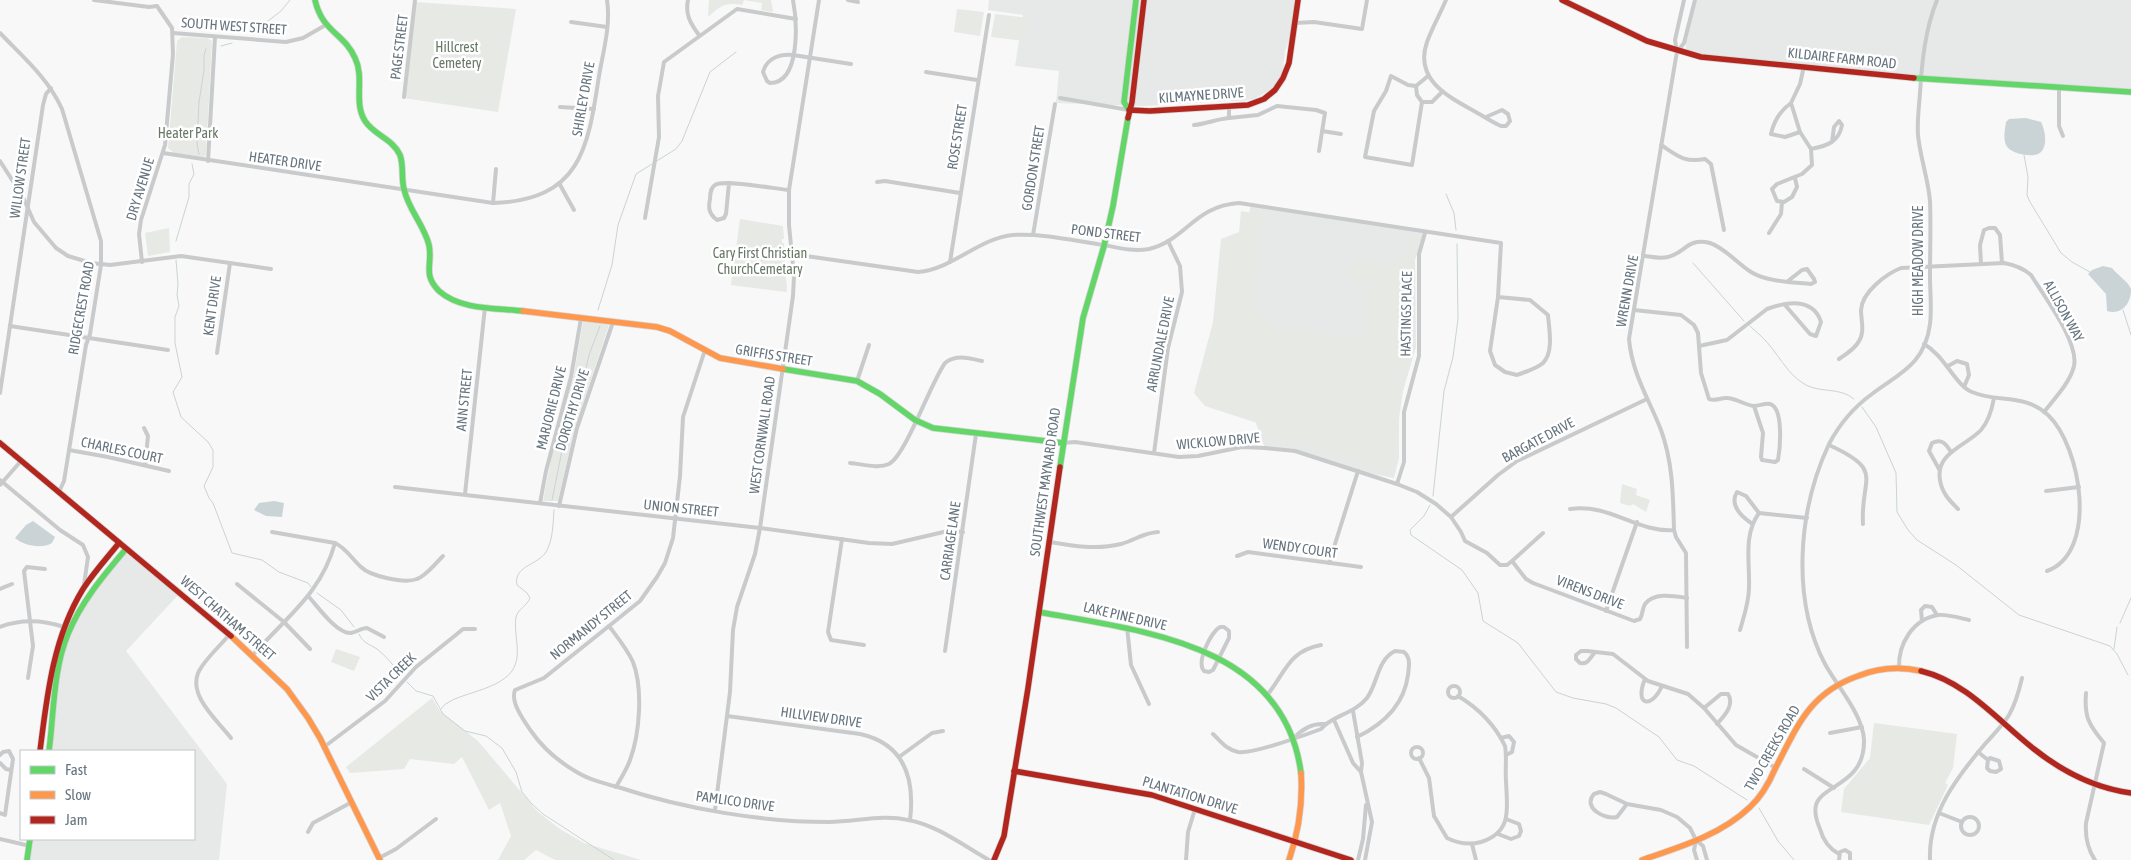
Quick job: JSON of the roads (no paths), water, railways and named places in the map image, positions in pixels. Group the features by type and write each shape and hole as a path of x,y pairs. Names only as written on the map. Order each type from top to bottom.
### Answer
{"street":[{"path":"94,0 152,7 157,6 159,0"},
{"path":"315,0 319,17 324,26"},
{"name":"PAGE STREET","path":"404,97 416,0"},
{"name":"SHIRLEY DRIVE","path":"404,190 494,203 521,201 548,191 559,183 576,165 584,152 589,138 607,27 607,0"},
{"path":"688,0 688,18 699,34"},
{"path":"793,0 796,18 793,54 787,75 774,83 767,81 763,72 767,63 784,54 793,54 851,64"},
{"name":"WEST CORNWALL ROAD","path":"715,810 727,716 733,630 737,608 755,554 760,528 794,286 789,225 789,190 819,0"},
{"path":"848,0 858,2"},
{"name":"SOUTHWEST MAYNARD ROAD","path":"1129,110 1124,102 1136,0"},
{"name":"SOUTHWEST MAYNARD ROAD","path":"994,860 1004,836 1083,318 1104,246 1132,102 1142,0"},
{"name":"KILMAYNE DRIVE","path":"1060,98 1129,110 1150,111 1255,104 1267,98 1276,90 1287,72 1298,0"},
{"path":"1295,23 1314,22 1362,29 1367,0"},
{"path":"1446,0 1426,42 1424,59 1428,76 1442,92 1501,126 1506,126 1510,121 1508,114 1502,110 1486,117"},
{"name":"KILDAIRE FARM ROAD","path":"1562,0 1644,40 1677,52 1718,60 1804,66 1921,79 2131,92"},
{"path":"1677,52 1674,40 1684,0"},
{"path":"1677,52 1684,43 1695,0"},
{"name":"HIGH MEADOW DRIVE","path":"1862,727 1836,684 1814,640 1806,612 1803,568 1807,518 1818,475 1829,445 1842,424 1871,394 1899,376 1910,366 1924,344 1930,325 1930,200 1918,127 1927,30 1937,0"},
{"name":"SOUTH WEST STREET","path":"157,6 173,33 286,42 303,38 324,26"},
{"path":"645,218 659,137 658,96 664,62 699,34 737,9 796,18"},
{"name":"ROSE STREET","path":"950,262 977,80 989,15"},
{"path":"571,22 607,27"},
{"name":"GRIFFIS STREET","path":"324,26 346,44 354,56 358,70 360,112 371,130 391,144 398,152 404,190 428,243 428,269 434,286 443,294 458,302 486,307 657,327 670,331 720,358 734,362 857,381 880,394 915,420 940,429 1063,443"},
{"name":"RIDGECREST ROAD","path":"0,33 44,78 62,109 100,232 101,265 64,484 59,492"},
{"name":"DRY AVENUE","path":"142,262 141,220 163,153 172,71 173,33"},
{"path":"208,161 215,37"},
{"name":"WRENN DRIVE","path":"1674,530 1670,464 1661,432 1639,384 1630,354 1630,330 1645,256 1677,52"},
{"path":"1800,132 1785,137 1771,134 1776,118 1791,103 1800,84 1804,66"},
{"path":"926,72 977,80"},
{"path":"1416,86 1417,95 1422,102 1412,165 1366,156 1374,111 1386,91 1391,76 1408,85 1416,86 1428,76"},
{"name":"WILLOW STREET","path":"0,393 42,105 46,94 51,88"},
{"path":"2059,88 2059,117 2063,136"},
{"path":"1422,102 1432,102 1442,92"},
{"path":"1791,103 1800,132 1811,149 1812,165 1795,178 1777,184 1772,189 1777,201 1782,202 1792,198 1798,187 1795,178"},
{"name":"GORDON STREET","path":"1033,235 1055,104"},
{"path":"560,106 594,109"},
{"path":"1229,106 1229,118"},
{"path":"1194,125 1209,124 1221,118 1258,115 1277,106 1316,110 1324,113 1319,151"},
{"path":"1811,149 1825,146 1832,142 1840,136 1842,125 1839,121 1834,127 1832,142"},
{"path":"1322,131 1341,134"},
{"path":"1661,145 1680,158 1690,162 1705,159 1711,164 1724,230"},
{"name":"HEATER DRIVE","path":"163,153 404,190"},
{"path":"0,161 23,196 34,222 60,252 79,260 101,265 142,262 181,256 271,269"},
{"path":"494,203 496,169"},
{"path":"876,182 885,181 960,193"},
{"path":"559,183 574,210"},
{"path":"729,183 726,214 724,218 717,220 709,210 712,188 717,184 729,183 789,190"},
{"path":"1769,234 1781,214 1782,202"},
{"name":"POND STREET","path":"792,254 909,272 928,271 995,239 1012,235 1033,235 1127,250 1141,250 1156,247 1168,241 1204,212 1225,204 1238,204 1501,243 1498,297"},
{"path":"1981,264 1981,236 1984,230 1989,228 1996,228 2000,235 2002,263"},
{"name":"HASTINGS PLACE","path":"1397,484 1404,462 1404,412 1419,356 1419,254 1425,233"},
{"name":"ARRUNDALE DRIVE","path":"1154,453 1168,348 1182,292 1180,266 1168,241"},
{"path":"1645,256 1666,258 1696,242 1711,244 1753,273 1788,281 1812,284 1815,282 1807,269 1802,270 1788,281"},
{"name":"KENT DRIVE","path":"217,352 230,263"},
{"name":"ALLISON WAY","path":"1838,359 1860,340 1862,305 1870,291 1895,270 2002,263 2017,266 2031,275 2073,348 2074,365 2071,374 2044,412"},
{"path":"1498,297 1530,300 1548,315 1550,335 1548,356 1542,364 1517,375 1505,372 1495,365 1490,351 1498,297"},
{"path":"1699,346 1727,340 1767,309 1785,304 1802,303 1816,313 1821,322 1816,336 1810,334 1785,304"},
{"name":"ANN STREET","path":"464,494 486,307"},
{"path":"1634,310 1685,317 1696,329 1702,373 1709,399 1712,401 1730,398 1754,406 1770,404 1776,412 1781,440 1778,460 1775,462 1762,460 1763,433 1754,406"},
{"name":"MARJORIE DRIVE","path":"540,503 546,471 571,377 581,318"},
{"name":"DOROTHY DRIVE","path":"559,506 577,428 613,322"},
{"path":"10,326 168,350"},
{"path":"1924,344 1934,350 1964,387 1972,392 1994,398 2019,400 2044,412 2055,423 2069,449 2079,487 2079,515 2074,542 2064,561 2057,568 2047,571"},
{"path":"857,381 869,345"},
{"name":"NORMANDY STREET","path":"514,694 519,687 544,678 640,601 657,577 669,550 676,518 684,417 705,350"},
{"path":"850,463 879,466 889,464 904,445 945,363 960,357 982,361"},
{"path":"1948,366 1957,361 1967,364 1969,375 1964,387"},
{"path":"1939,468 1941,462 1951,452 1981,430 1988,420 1994,398"},
{"name":"BARGATE DRIVE","path":"1450,517 1517,461 1647,399"},
{"path":"144,428 148,436 145,465"},
{"name":"CARRIAGE LANE","path":"946,651 976,434"},
{"path":"1951,452 1946,444 1937,440 1932,443 1929,450 1939,468 1943,492 1958,509"},
{"name":"WICKLOW DRIVE","path":"1063,443 1075,442 1187,457 1234,448 1265,448 1295,451 1397,484 1430,500 1450,517 1465,541 1480,549 1500,565 1506,565 1512,561"},
{"name":"WEST CHATHAM STREET","path":"0,443 253,655 292,695 324,746 380,859"},
{"path":"1829,445 1851,456 1866,471 1867,485 1862,508 1862,524"},
{"name":"CHARLES COURT","path":"69,450 169,471"},
{"path":"21,461 1,482 60,530 83,545 88,557 83,588"},
{"path":"1329,563 1358,471"},
{"name":"UNION STREET","path":"395,487 892,544 948,531 963,532"},
{"path":"2046,491 2079,487"},
{"path":"1752,523 1739,514 1736,508 1734,498 1737,492 1746,496 1759,513 1807,518"},
{"path":"1570,509 1595,508 1660,530 1674,530 1676,537 1686,552 1687,647"},
{"path":"1740,630 1749,590 1749,538 1752,523 1759,513"},
{"path":"1606,611 1637,522"},
{"path":"272,532 335,543 371,574 407,580 418,579 443,556"},
{"path":"1050,542 1097,547 1122,544 1147,533 1158,532"},
{"path":"1512,561 1543,533"},
{"path":"842,539 828,632 832,640 864,645"},
{"path":"40,750 52,665 63,627 83,588 119,543"},
{"path":"253,655 309,597 328,567 335,543"},
{"path":"49,750 61,661 71,630 94,589 126,549"},
{"name":"WENDY COURT","path":"1237,556 1248,552 1361,567"},
{"name":"VIRENS DRIVE","path":"1512,561 1529,581 1634,620 1640,619 1643,607 1653,598 1670,596 1687,598"},
{"path":"28,678 33,653 28,621 24,570 28,567 45,569"},
{"path":"0,588 12,584"},
{"path":"238,584 284,622 310,649"},
{"path":"309,597 334,625 343,631 352,633 367,628 384,637"},
{"path":"1922,621 1921,610 1925,606 1932,607 1937,615"},
{"name":"LAKE PINE DRIVE","path":"1039,612 1127,627 1165,638 1219,660 1249,677 1268,694 1285,718 1294,738 1300,766 1303,799 1297,841 1289,860"},
{"path":"1898,668 1898,658 1902,645 1909,634 1922,621 1937,615 1969,620"},
{"path":"0,627 28,621 71,630"},
{"path":"609,626 630,656 640,693 633,751 630,762 616,787"},
{"path":"1127,627 1132,665 1149,704"},
{"path":"1220,627 1227,628 1229,631 1219,660 1213,670 1209,672 1204,671 1200,664 1214,631 1220,627"},
{"name":"VISTA CREEK","path":"324,746 384,701 416,667 456,634 464,629 475,629"},
{"path":"229,635 200,670 196,686 200,697 231,738"},
{"path":"1268,694 1299,652 1321,645"},
{"path":"1213,734 1225,747 1244,752 1258,750 1321,728 1325,724 1353,711 1367,698 1381,666 1390,653 1399,651 1407,655 1409,661 1408,678 1397,706 1382,722 1357,737"},
{"path":"1595,652 1588,662 1584,664 1576,659 1576,655 1581,651 1595,652 1613,654 1645,679 1683,692 1704,708 1736,744 1776,768"},
{"name":"TWO CREEKS ROAD","path":"1642,860 1696,840 1730,822 1750,808 1763,792 1795,728 1818,697 1836,684 1862,674 1898,668 1926,672 1947,678 2055,765 2094,785 2131,793"},
{"path":"1930,860 1931,841 1939,813 1952,787 2003,723 2015,703 2022,678"},
{"path":"1645,679 1640,693 1640,697 1645,701 1650,701 1656,697 1662,686"},
{"path":"2086,693 2085,708 2090,727 2104,744 2085,835 2087,846 2095,860"},
{"name":"PAMLICO DRIVE","path":"514,694 518,709 534,736 555,757 576,772 616,787 645,796 715,810 818,822 887,818 910,820 932,827 989,860"},
{"path":"1704,708 1721,694 1728,694 1731,699 1730,706 1717,724"},
{"path":"1419,758 1429,778 1434,816 1443,834 1452,840 1472,844 1498,834 1506,819 1506,755 1501,738 1482,713 1458,696"},
{"path":"1353,711 1362,763 1360,772"},
{"name":"HILLVIEW DRIVE","path":"727,716 869,736 885,744 899,757 911,785 910,820"},
{"path":"1334,720 1353,762 1360,772 1367,802 1372,828 1365,860"},
{"path":"1830,733 1862,727 1864,738 1860,760 1852,773 1818,801 1816,813 1824,839 1832,850 1839,854"},
{"path":"899,757 932,732 944,731"},
{"path":"1501,738 1509,736 1514,742 1512,752 1506,755"},
{"path":"0,755 5,751 11,753 13,760 5,814 0,813"},
{"path":"1978,752 1988,760"},
{"path":"0,763 6,769 11,770"},
{"path":"1804,769 1834,788"},
{"name":"PLANTATION DRIVE","path":"1014,770 1152,795 1297,841"},
{"path":"1627,804 1617,817 1607,817 1598,814 1590,798 1600,792 1627,804 1669,813 1685,824 1696,840 1703,846 1707,860"},
{"path":"308,832 313,824 352,802"},
{"path":"1358,860 1363,840 1367,802"},
{"path":"1186,860 1188,832 1195,808"},
{"path":"1939,813 1962,822"},
{"path":"1966,818 1974,819 1978,823 1977,831 1972,835 1966,834 1961,828 1962,822 1966,818"},
{"path":"380,859 436,819"},
{"path":"1498,834 1511,839 1519,836 1521,831 1519,824 1506,819"},
{"path":"0,839 30,842 27,860"},
{"path":"1696,840 1694,850 1697,860"},
{"path":"1297,841 1351,860"},
{"path":"1472,844 1476,860"},
{"path":"1839,860 1839,854 1843,850 1848,851 1851,856 1850,860"}],"waterway":[{"path":"255,31 281,11 290,0"},
{"path":"221,46 232,43"},
{"path":"199,154 197,144 199,102 206,49"},
{"path":"655,162 676,149 682,141 710,72 736,52"},
{"path":"2024,155 2028,177 2027,195 2030,202 2061,253 2090,272"},
{"path":"176,241 189,197 189,184 194,174 192,164"},
{"path":"598,310 612,265 618,225 636,174 652,164"},
{"path":"1446,194 1454,213 1456,230"},
{"path":"1433,496 1444,391 1453,357 1458,319 1457,244"},
{"path":"176,260 179,306 175,317 175,343 182,377 173,392 181,417 208,442 213,450 213,467 204,486 213,503 232,553 262,560 279,572 308,583 311,587"},
{"path":"1693,263 1744,321"},
{"path":"2123,310 2131,335"},
{"path":"552,500 568,421 580,394 589,355 600,326"},
{"path":"1750,326 1799,381 1818,389 1837,391 1854,399"},
{"path":"1862,407 1876,427 1896,473 1897,512 1908,530 1917,540 1956,565 2019,615 2110,646 2117,654 2128,675"},
{"path":"1430,505 1424,516 1410,530 1411,535 1462,570 1478,593 1483,621 1518,643 1556,692 1616,708 1659,737 1677,760 1694,766 1747,800"},
{"path":"441,709 454,699 495,684 512,671 517,658 516,617 530,598 517,585 517,579 522,570 538,560 546,552 551,537 554,510"},
{"path":"317,593 341,610 354,627"},
{"path":"2120,623 2131,598"},
{"path":"2114,649 2117,627"},
{"path":"359,634 364,641 384,655 401,675"},
{"path":"407,682 416,691 433,696 443,714 465,731 486,736 502,748 516,772 522,792 531,803 543,814 614,860"},
{"path":"1759,808 1778,841 1794,860"}],"park label":[{"name":"Hillcrest Cemetery","path":"457,56"},
{"name":"Heater Park","path":"188,133"},
{"name":"Cary First Christian ChurchCemetary","path":"760,262"}]}
